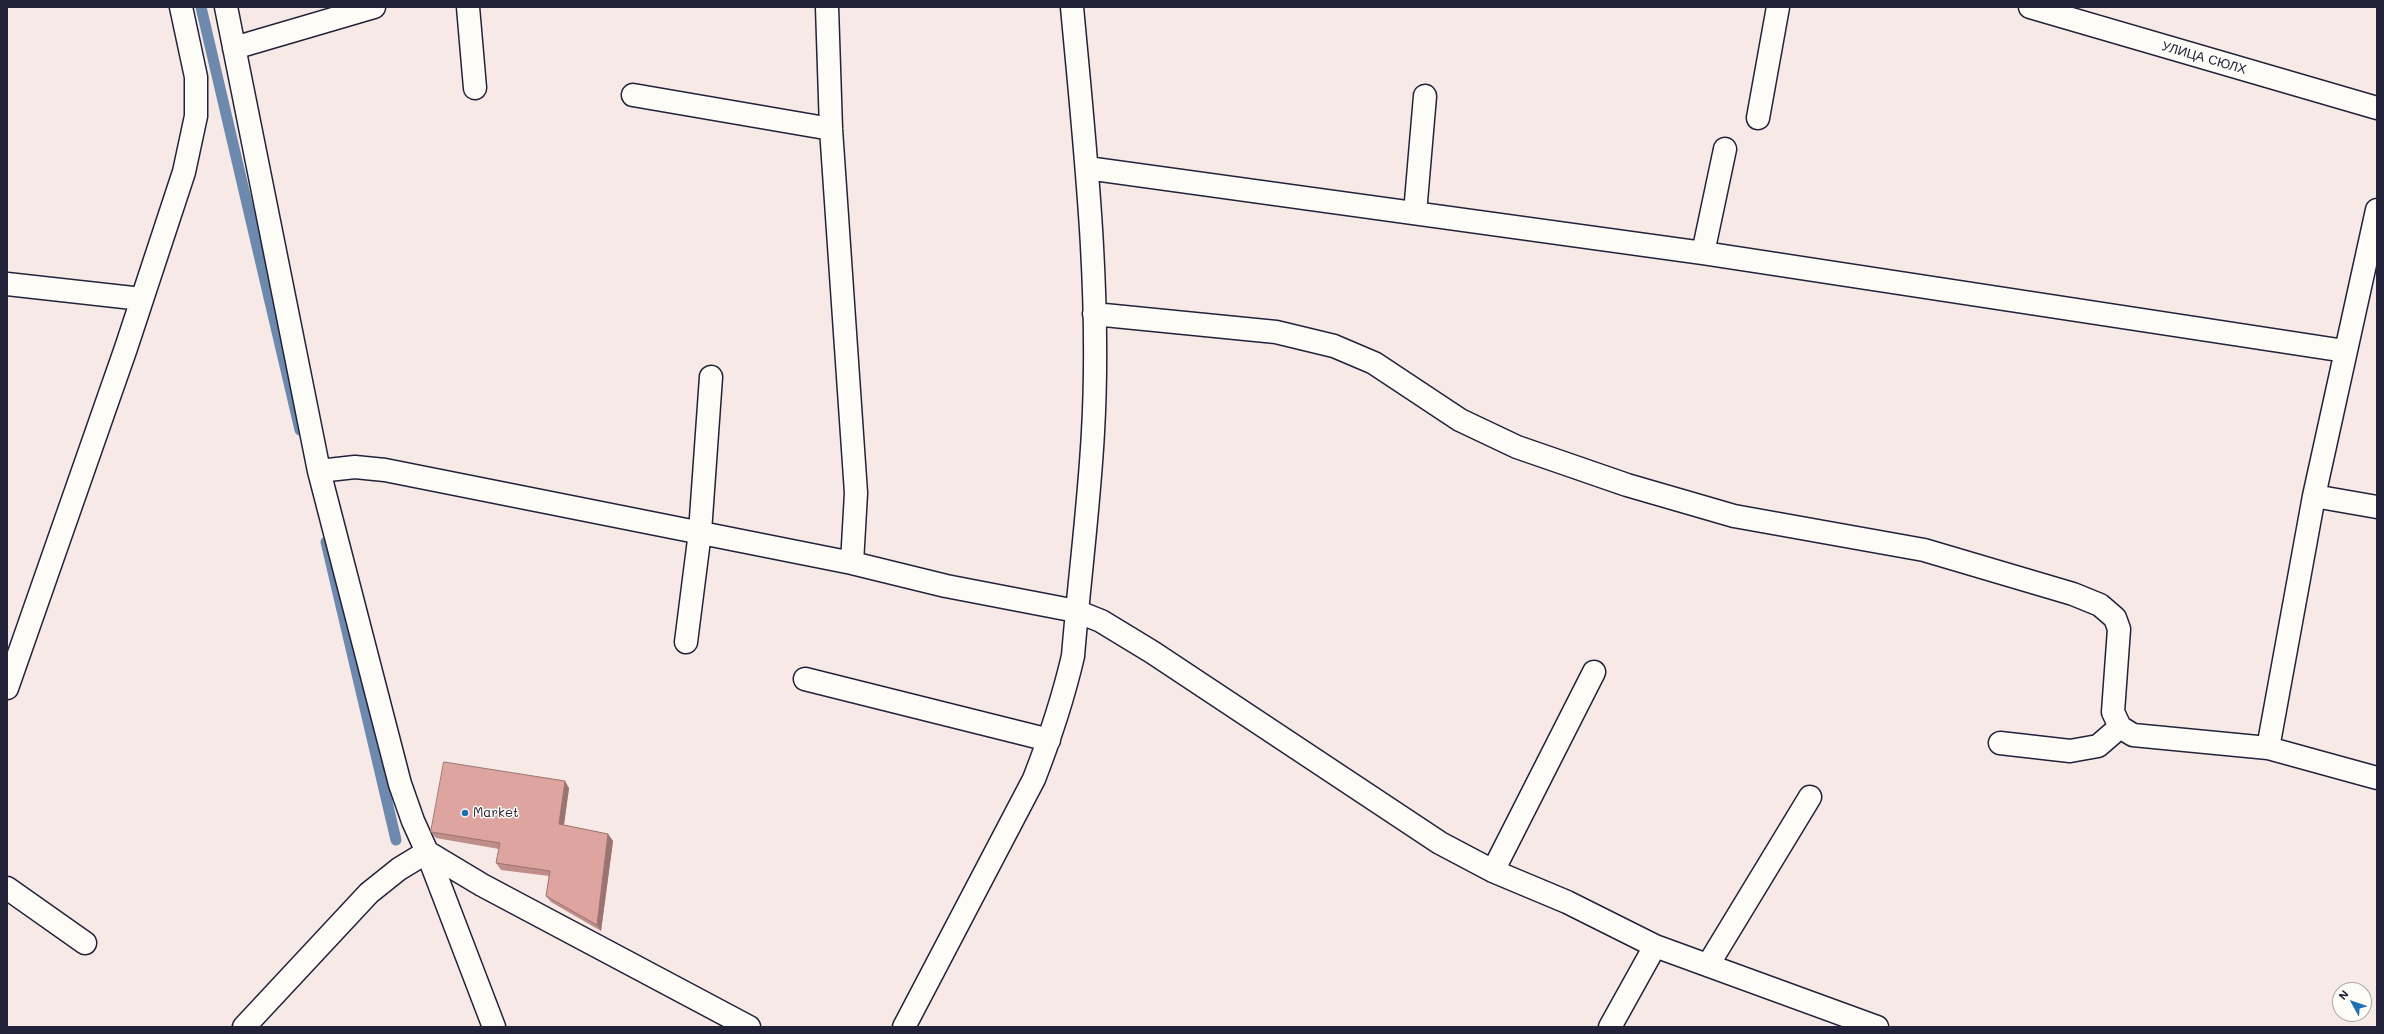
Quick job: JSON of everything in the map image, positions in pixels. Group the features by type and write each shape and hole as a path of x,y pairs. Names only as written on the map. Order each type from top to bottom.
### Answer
{"street":[{"path":"7,688 142,299 184,172 196,116 196,77 181,7"},
{"path":"226,7 319,471 400,784 413,821 427,852 494,1027"},
{"path":"234,48 374,7"},
{"path":"468,7 475,88"},
{"path":"827,7 831,129 856,493 852,563"},
{"path":"904,1027 1034,778 1050,740 1073,656 1093,431 1094,314 1087,168 1072,7"},
{"path":"1758,118 1778,7"},
{"name":"УЛИЦА СЮЛХ","path":"2030,7 2377,108"},
{"path":"633,95 831,129"},
{"path":"1415,213 1425,96"},
{"path":"1703,253 1725,149"},
{"path":"1087,168 1703,253 2345,351"},
{"path":"2268,748 2314,496 2377,210"},
{"path":"7,284 142,299"},
{"path":"1094,314 1276,332 1334,346 1374,363 1460,420 1517,447 1627,485 1734,516 1861,537 1924,550 2073,594 2100,605 2115,618 2119,629 2113,712 2120,727 2133,735 2268,748 2377,778"},
{"path":"686,642 700,532 711,376"},
{"path":"319,471 355,467 385,470 852,563 946,586 1076,611 1101,621 1152,652 1440,843 1493,872 1566,902 1655,946 1877,1027"},
{"path":"2314,496 2377,507"},
{"path":"1493,872 1594,672"},
{"path":"805,679 1050,740"},
{"path":"2000,743 2070,752 2098,746 2120,727"},
{"path":"1708,965 1810,796"},
{"path":"244,1027 369,893 399,869 427,852"},
{"path":"427,852 482,885 749,1027"},
{"path":"7,888 85,943"},
{"path":"1610,1027 1655,946"}],"building":[{"path":"444,762 565,781 559,824 608,834 597,925 546,896 550,871 496,863 500,843 431,832"}],"waterway":[{"path":"201,7 300,430"},
{"path":"326,542 396,840"}],"place":[{"name":"Market","path":"465,813"}]}
